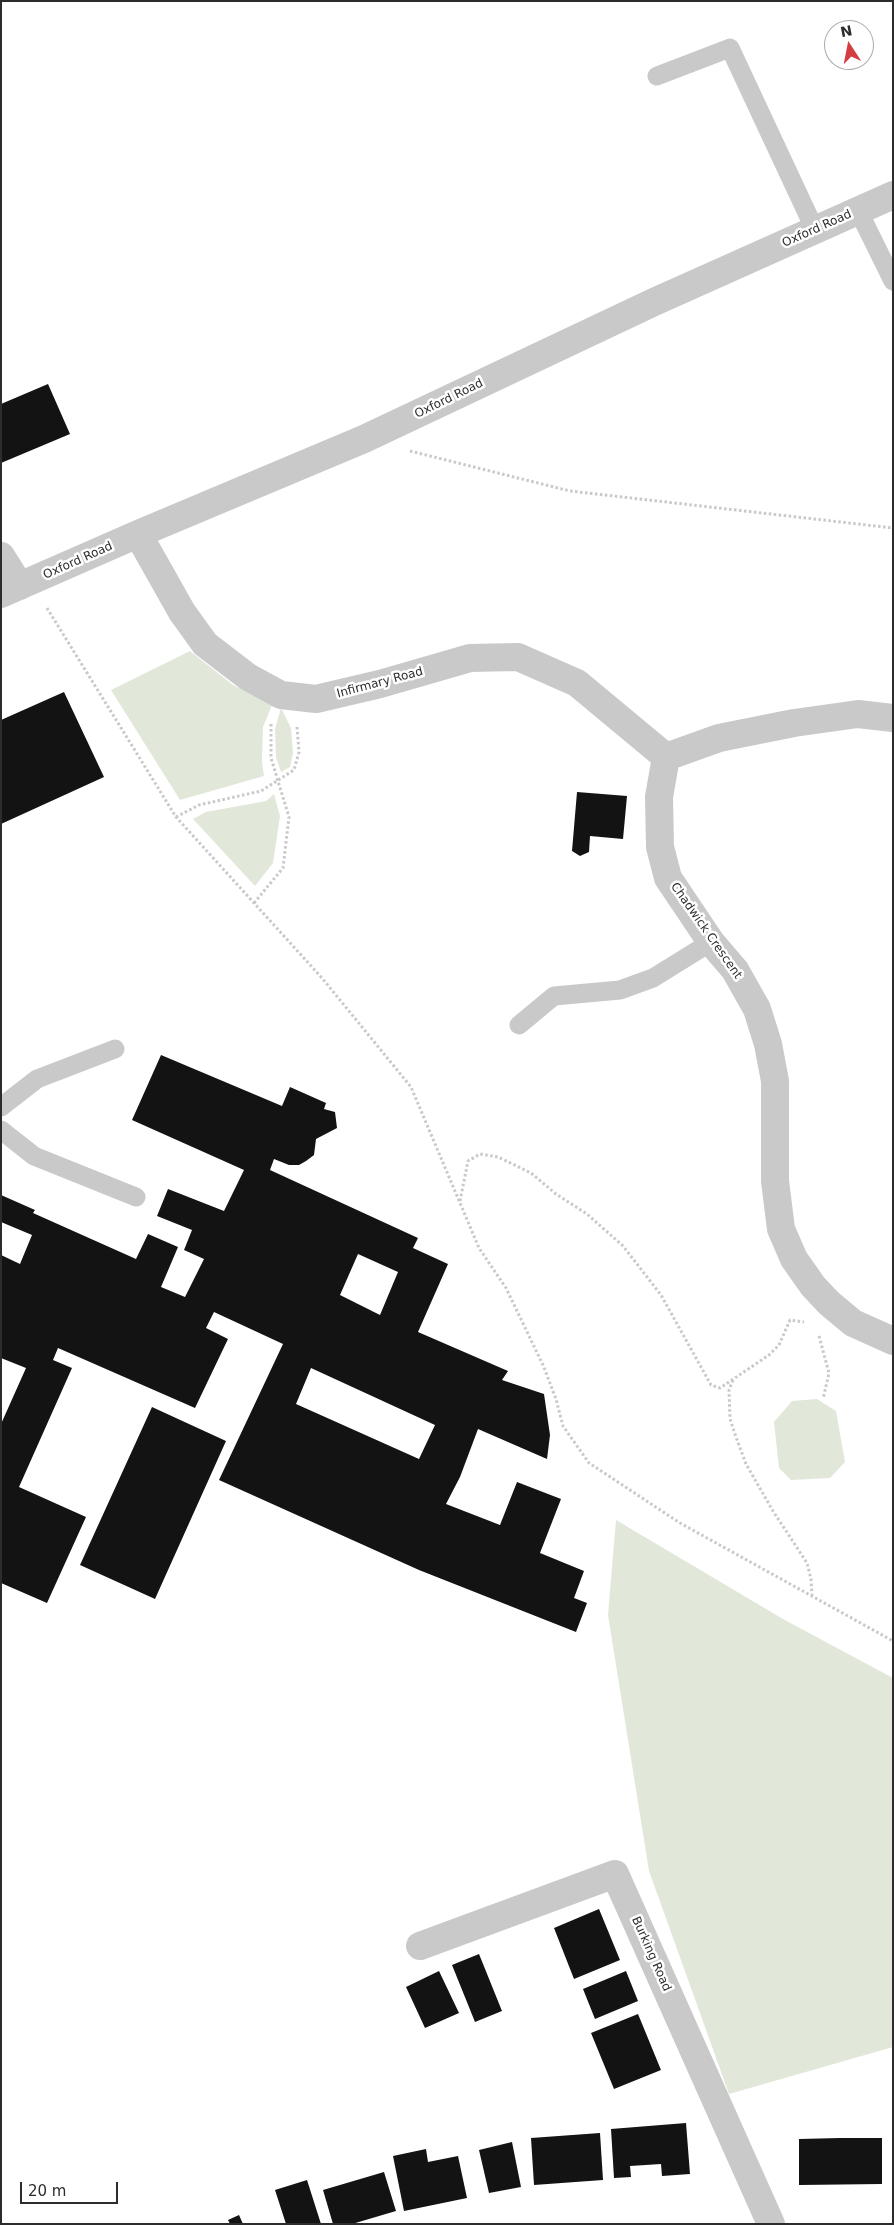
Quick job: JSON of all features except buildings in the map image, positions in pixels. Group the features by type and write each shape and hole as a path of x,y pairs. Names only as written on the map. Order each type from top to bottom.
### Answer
{"street":[{"name":"Oxford Road","path":"18,587 138,534 364,439 893,195"},
{"name":"Infirmary Road","path":"138,534 182,612 206,644 248,677 281,695 316,699 380,684 470,658 518,657 577,682 666,758"},
{"path":"1,556 18,587"},
{"path":"666,758 719,738 794,723 858,714 893,718"},
{"name":"Chadwick Crescent","path":"666,758 659,797 660,847 668,878 711,942 735,970 757,1009 766,1035 775,1081 775,1181 781,1229 794,1259 813,1286 829,1303 853,1323 893,1341"},
{"name":"Burking Road","path":"420,1946 615,1874 771,2224"}],"lane":[{"path":"657,76 730,48 815,230"},
{"path":"858,210 893,281"},
{"path":"519,1025 554,996 620,990 653,978 711,942"},
{"path":"1,1107 37,1079 115,1049"},
{"path":"1,1130 34,1156 136,1197"}],"path":[{"path":"364,439 570,491 893,528"},
{"path":"18,587 84,671 176,817 322,978 411,1087 479,1248 506,1288 543,1366 556,1399 563,1426 589,1462 680,1523 893,1641"},
{"path":"176,817 199,805 261,791 294,770 299,752 298,727 281,695"},
{"path":"254,903 283,868 289,817 280,780 271,758 270,728 281,695"},
{"path":"460,1202 468,1162 480,1154 498,1157 530,1173 556,1194 587,1214 623,1246 661,1295 711,1385 720,1388 769,1355 779,1345 790,1320 811,1323 818,1332 829,1373 823,1399"},
{"path":"811,1323 829,1303"},
{"path":"733,1380 729,1390 730,1419 736,1437 746,1464 773,1511 807,1563 812,1595"}],"shaded area":[{"path":"190,651 233,685 272,705 263,727 262,762 264,776 180,800 111,690"},
{"path":"281,708 291,728 293,753 290,767 281,772 276,757 275,729"},
{"path":"274,794 280,816 273,863 255,886 193,819 206,812 266,801"},
{"path":"817,1399 836,1411 845,1462 830,1478 791,1480 779,1468 774,1422 792,1401"},
{"path":"616,1520 783,1619 893,1678 893,2047 729,2094 649,1871 608,1615"}]}
